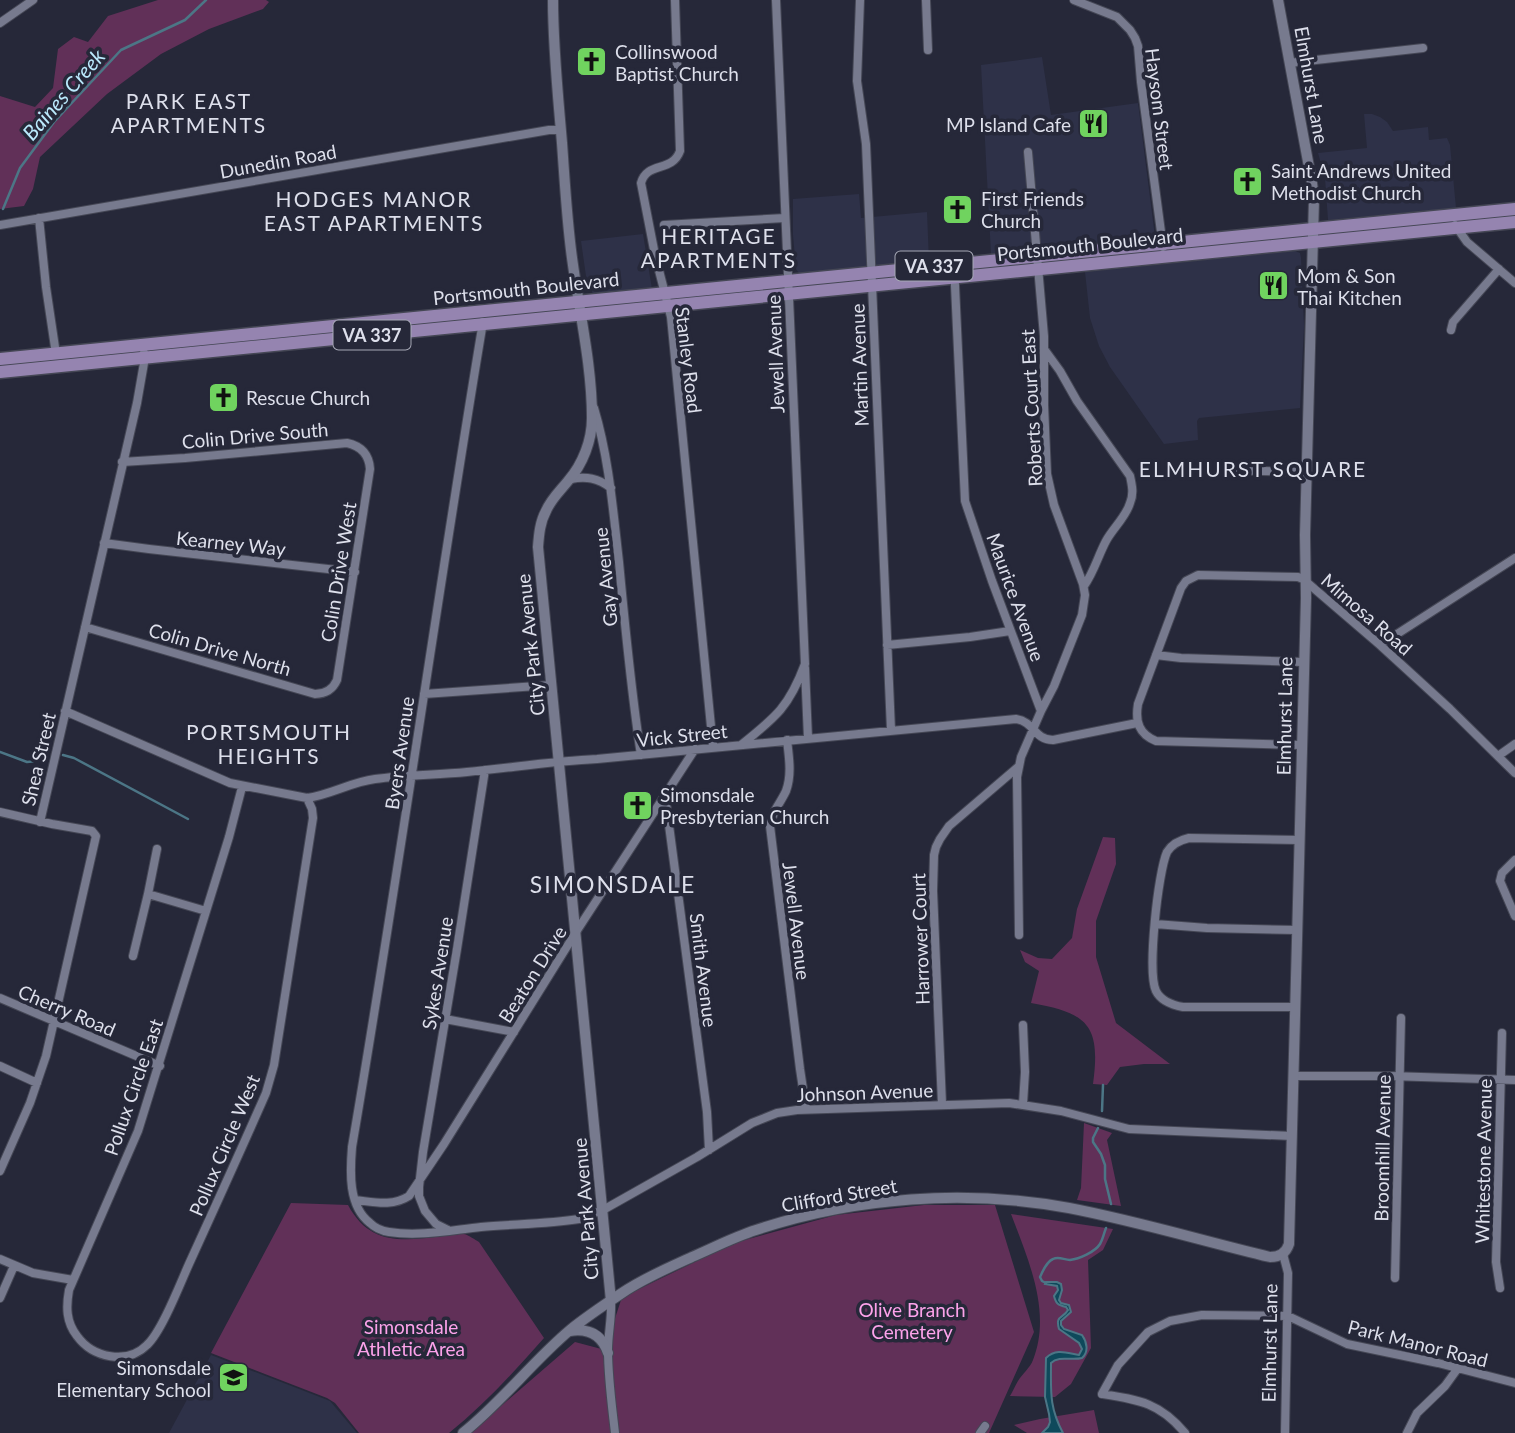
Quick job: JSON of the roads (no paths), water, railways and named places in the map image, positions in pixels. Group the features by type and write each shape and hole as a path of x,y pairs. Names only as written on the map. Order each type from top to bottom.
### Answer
{"main road":[{"name":"Portsmouth Boulevard","path":"0,372 143,351 1312,235 1515,209"},
{"name":"Portsmouth Boulevard","path":"1312,235 1515,222"},
{"name":"Portsmouth Boulevard","path":"0,359 143,351"}],"street":[{"path":"0,23 33,0"},
{"name":"City Park Avenue","path":"553,0 571,249 592,418 583,457 571,479 545,512 538,547 611,1301"},
{"name":"Stanley Road","path":"675,0 680,151 675,161 649,171 641,183 671,317 713,747"},
{"name":"Jewell Avenue","path":"776,0 808,738"},
{"name":"Martin Avenue","path":"860,0 857,81 866,144 891,730"},
{"path":"926,0 928,50"},
{"name":"Haysom Street","path":"1074,0 1117,18 1130,30 1138,46 1164,250"},
{"name":"Elmhurst Lane","path":"1278,0 1314,199 1289,1244 1283,1254 1288,1273 1285,1433"},
{"path":"1289,63 1423,48"},
{"name":"Dunedin Road","path":"0,225 561,130"},
{"name":"Roberts Court East","path":"1028,152 1044,349 1044,405 1050,490 1084,586 1082,614 1054,686 1041,711"},
{"path":"1446,216 1467,242 1515,283"},
{"path":"38,218 56,354"},
{"path":"664,225 785,218"},
{"path":"1451,330 1453,322 1500,269"},
{"name":"Maurice Avenue","path":"954,271 965,501 1041,711"},
{"name":"Byers Avenue","path":"355,1200 351,1175 352,1147 484,318"},
{"path":"1044,349 1130,476 1132,484 1131,501 1127,510 1106,541 1084,586"},
{"name":"Shea Street","path":"0,1171 37,1083 54,1022 96,836 92,831 40,822 137,403 143,351"},
{"name":"Gay Avenue","path":"590,397 599,425 611,488 641,755"},
{"name":"Colin Drive South","path":"122,462 346,443 365,452 370,473"},
{"path":"1219,470 1306,472"},
{"name":"Colin Drive West","path":"338,676 370,473"},
{"path":"571,479 596,479 611,488"},
{"name":"Kearney Way","path":"104,543 355,572"},
{"path":"1380,645 1515,558"},
{"name":"Mimosa Road","path":"1137,723 1138,704 1181,588 1192,578 1205,575 1297,578 1306,581 1380,645 1515,773"},
{"name":"Colin Drive North","path":"85,627 315,694 331,689 338,676"},
{"path":"887,645 1010,631"},
{"path":"1156,655 1303,662"},
{"name":"Jewell Avenue","path":"741,745 780,712 796,688 805,664"},
{"path":"424,694 552,685"},
{"name":"Vick Street","path":"65,711 224,781 242,787 307,798 374,779 891,730 1016,719 1024,720 1044,740 1053,740 1137,723"},
{"path":"1018,935 1018,767 1041,711"},
{"path":"1137,723 1145,736 1156,741 1301,745"},
{"name":"Jewell Avenue","path":"787,740 790,776 783,797 771,817 771,849 806,1109"},
{"path":"1498,756 1515,744"},
{"name":"Beaton Drive","path":"355,1200 396,1203 409,1196 695,749"},
{"name":"Harrower Court","path":"942,1104 933,891 934,855 943,832 1018,767"},
{"name":"Sykes Avenue","path":"419,1181 485,770"},
{"name":"Pollux Circle East","path":"127,1356 114,1357 94,1351 78,1338 72,1328 67,1300 73,1280 138,1131 160,1066 242,787"},
{"name":"Smith Avenue","path":"665,795 707,1112 709,1150"},
{"name":"Pollux Circle West","path":"127,1356 145,1347 156,1333 266,1093 274,1065 313,818 313,809 307,798"},
{"path":"0,812 40,822"},
{"path":"1295,1007 1182,1007 1169,1003 1155,988 1153,961 1161,880 1167,854 1172,846 1189,838 1299,840"},
{"path":"133,956 157,849"},
{"path":"1515,860 1500,878 1515,916"},
{"path":"148,894 206,911"},
{"path":"1155,924 1297,930"},
{"name":"Cherry Road","path":"0,998 160,1066"},
{"name":"Broomhill Avenue","path":"1395,1278 1401,1018"},
{"path":"445,1019 514,1032"},
{"path":"1023,1025 1023,1104"},
{"name":"Whitestone Avenue","path":"1500,1288 1496,1262 1502,1033"},
{"path":"0,1066 37,1083"},
{"path":"1293,1076 1515,1080"},
{"name":"Johnson Avenue","path":"355,1200 368,1223 387,1232 418,1233 566,1221 603,1210 764,1118 791,1110 1009,1103 1061,1111 1129,1129 1292,1136"},
{"path":"419,1181 419,1196 425,1211 436,1224 448,1230"},
{"name":"Clifford Street","path":"463,1433 498,1403 570,1331 611,1301 654,1275 754,1231 860,1205 960,1198 1000,1200 1069,1208 1270,1257 1283,1254"},
{"path":"0,1259 33,1273 73,1280"},
{"path":"0,1298 14,1266"},
{"path":"611,1301 608,1353 615,1433"},
{"name":"Park Manor Road","path":"1185,1433 1158,1407 1102,1394 1108,1380 1141,1338 1162,1324 1186,1317 1288,1316 1347,1344 1515,1383"},
{"path":"570,1331 584,1330 596,1335 602,1340 608,1353"},
{"path":"1407,1433 1417,1413 1445,1386 1458,1368"}],"waterway":[{"name":"Baines Creek","path":"3,209 20,168 54,122 121,50 185,20 206,0"},
{"path":"0,752 27,762 47,760"},
{"path":"63,755 74,758 188,819"},
{"path":"1102,1111 1103,1085"},
{"path":"1098,1128 1093,1142 1105,1165 1105,1179 1111,1204"},
{"path":"1046,1283 1040,1277 1048,1262 1057,1258 1074,1259 1091,1252 1100,1244 1106,1228"}],"place":[{"name":"Collinswood Baptist Church","path":"592,62"},
{"name":"MP Island Cafe","path":"1094,124"},
{"name":"Saint Andrews United Methodist Church","path":"1248,181"},
{"name":"First Friends Church","path":"958,209"},
{"name":"Mom & Son Thai Kitchen","path":"1274,286"},
{"name":"Rescue Church","path":"223,397"},
{"name":"Simonsdale Presbyterian Church","path":"637,805"},
{"name":"Simonsdale Elementary School","path":"234,1378"}],"district":[{"name":"PARK EAST APARTMENTS","path":"189,112"},
{"name":"HODGES MANOR EAST APARTMENTS","path":"374,210"},
{"name":"HERITAGE APARTMENTS","path":"719,247"},
{"name":"ELMHURST SQUARE","path":"1253,468"},
{"name":"PORTSMOUTH HEIGHTS","path":"269,743"},
{"name":"SIMONSDALE","path":"613,884"}],"park label":[{"name":"Olive Branch Cemetery","path":"912,1320"},
{"name":"Simonsdale Athletic Area","path":"411,1337"}]}
